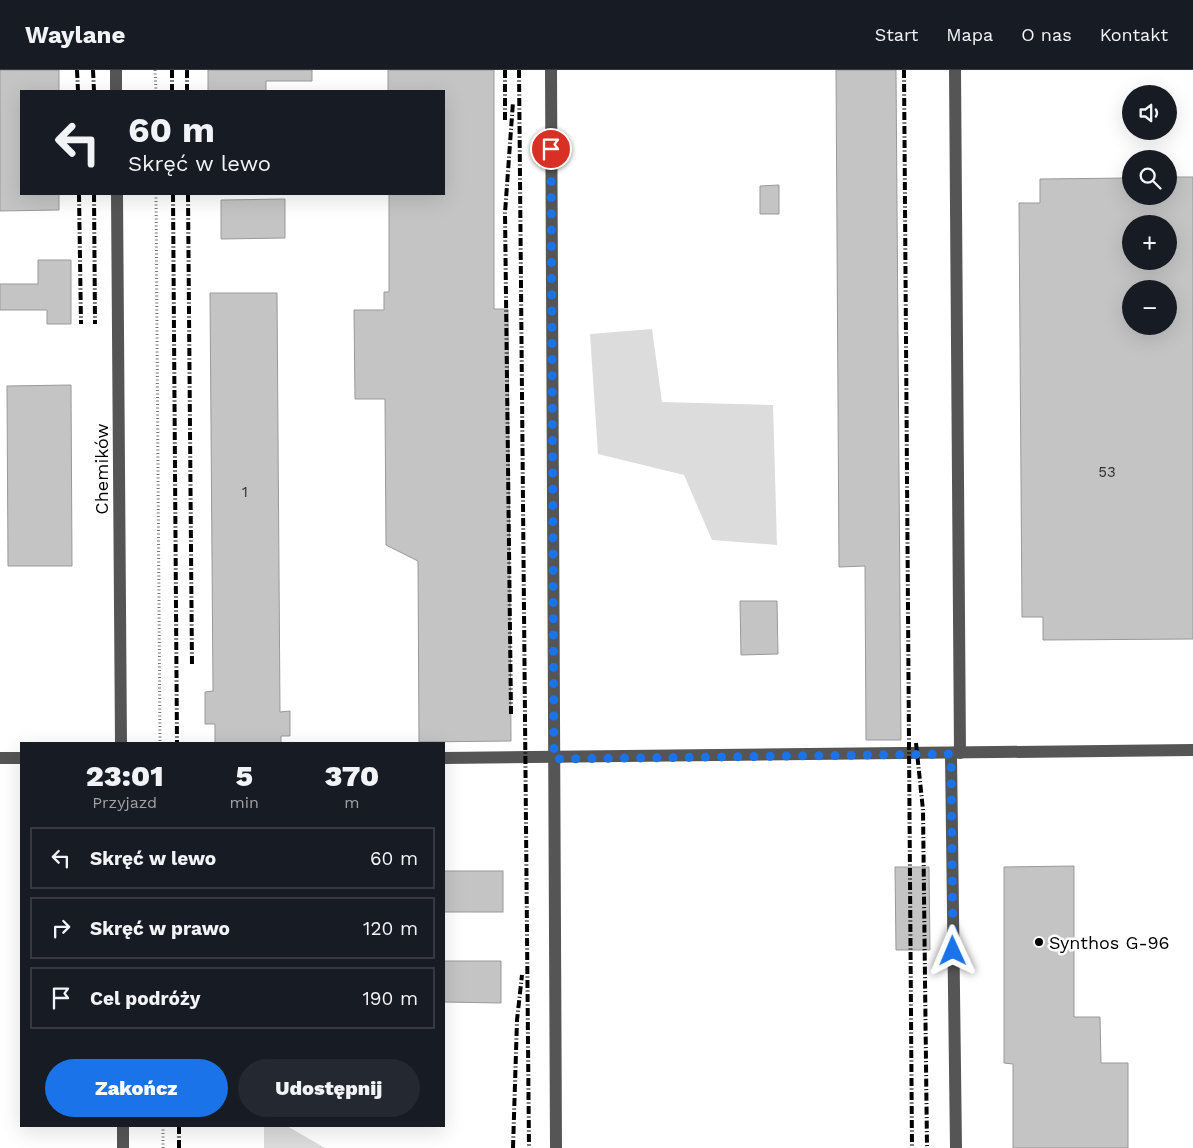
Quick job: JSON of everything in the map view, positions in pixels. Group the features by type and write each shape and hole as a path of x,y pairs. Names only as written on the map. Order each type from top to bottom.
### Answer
{"lane":[{"path":"116,70 116,90"},
{"path":"551,70 556,1148"},
{"path":"955,70 956,1148"},
{"name":"Chemików","path":"117,195 121,742"},
{"path":"445,758 554,759 1193,750"},
{"path":"0,758 20,758"},
{"path":"123,1127 123,1148"}],"path":[{"path":"156,70 156,90"},
{"path":"156,195 160,742"},
{"path":"163,1127 163,1148"}],"shaded area":[{"path":"652,329 662,402 773,405 777,545 712,540 684,475 598,454 590,334"},
{"path":"264,1127 289,1127 325,1148 264,1148"}],"building":[{"path":"0,70 59,70 59,90 20,90 20,195 59,195 59,210 0,211"},
{"path":"208,70 312,70 312,81 266,81 266,90 208,90"},
{"path":"388,70 494,70 494,309 508,309 511,741 419,742 418,561 386,545 385,399 355,399 354,310 384,310 384,292 389,292 389,195 445,195 445,90 388,90"},
{"path":"836,70 896,70 901,740 866,740 865,566 839,567"},
{"path":"1177,177 1193,177 1193,639 1043,640 1043,617 1022,617 1019,203 1040,203 1040,179 1122,178 1122,205 1177,205"},
{"path":"779,185 779,214 760,214 760,186"},
{"path":"285,199 285,238 221,239 221,200"},
{"path":"38,260 71,260 71,324 47,324 47,310 0,310 0,284 38,284"},
{"path":"210,293 277,293 280,712 290,711 290,736 281,736 281,742 215,742 215,724 205,724 205,692 213,691"},
{"path":"71,385 72,566 8,566 7,386"},
{"path":"740,601 777,601 778,654 741,655"},
{"name":"Synthos G-96","path":"1074,866 1074,1017 1100,1017 1101,1063 1128,1063 1128,1148 1013,1148 1013,1064 1004,1063 1004,867"},
{"path":"895,867 929,867 930,950 896,950"},
{"path":"445,871 503,871 503,912 445,912"},
{"path":"445,961 501,961 501,1003 445,1002"}],"railway":[{"path":"77,70 78,90"},
{"path":"93,70 94,90"},
{"path":"172,70 172,90"},
{"path":"187,70 187,90"},
{"path":"505,70 505,120"},
{"path":"519,70 529,1148"},
{"path":"904,70 912,1148"},
{"path":"511,714 505,213 513,102"},
{"path":"79,195 81,324"},
{"path":"94,195 95,324"},
{"path":"173,195 177,742"},
{"path":"188,195 192,666"},
{"path":"916,743 923,810 927,1148"},
{"path":"513,1148 517,1020 522,975"},
{"path":"179,1127 179,1148"}],"place":[{"name":"Synthos G-96","path":"1039,942"}],"route":[{"path":"551,149 554,759 951,754 953,951"}]}
